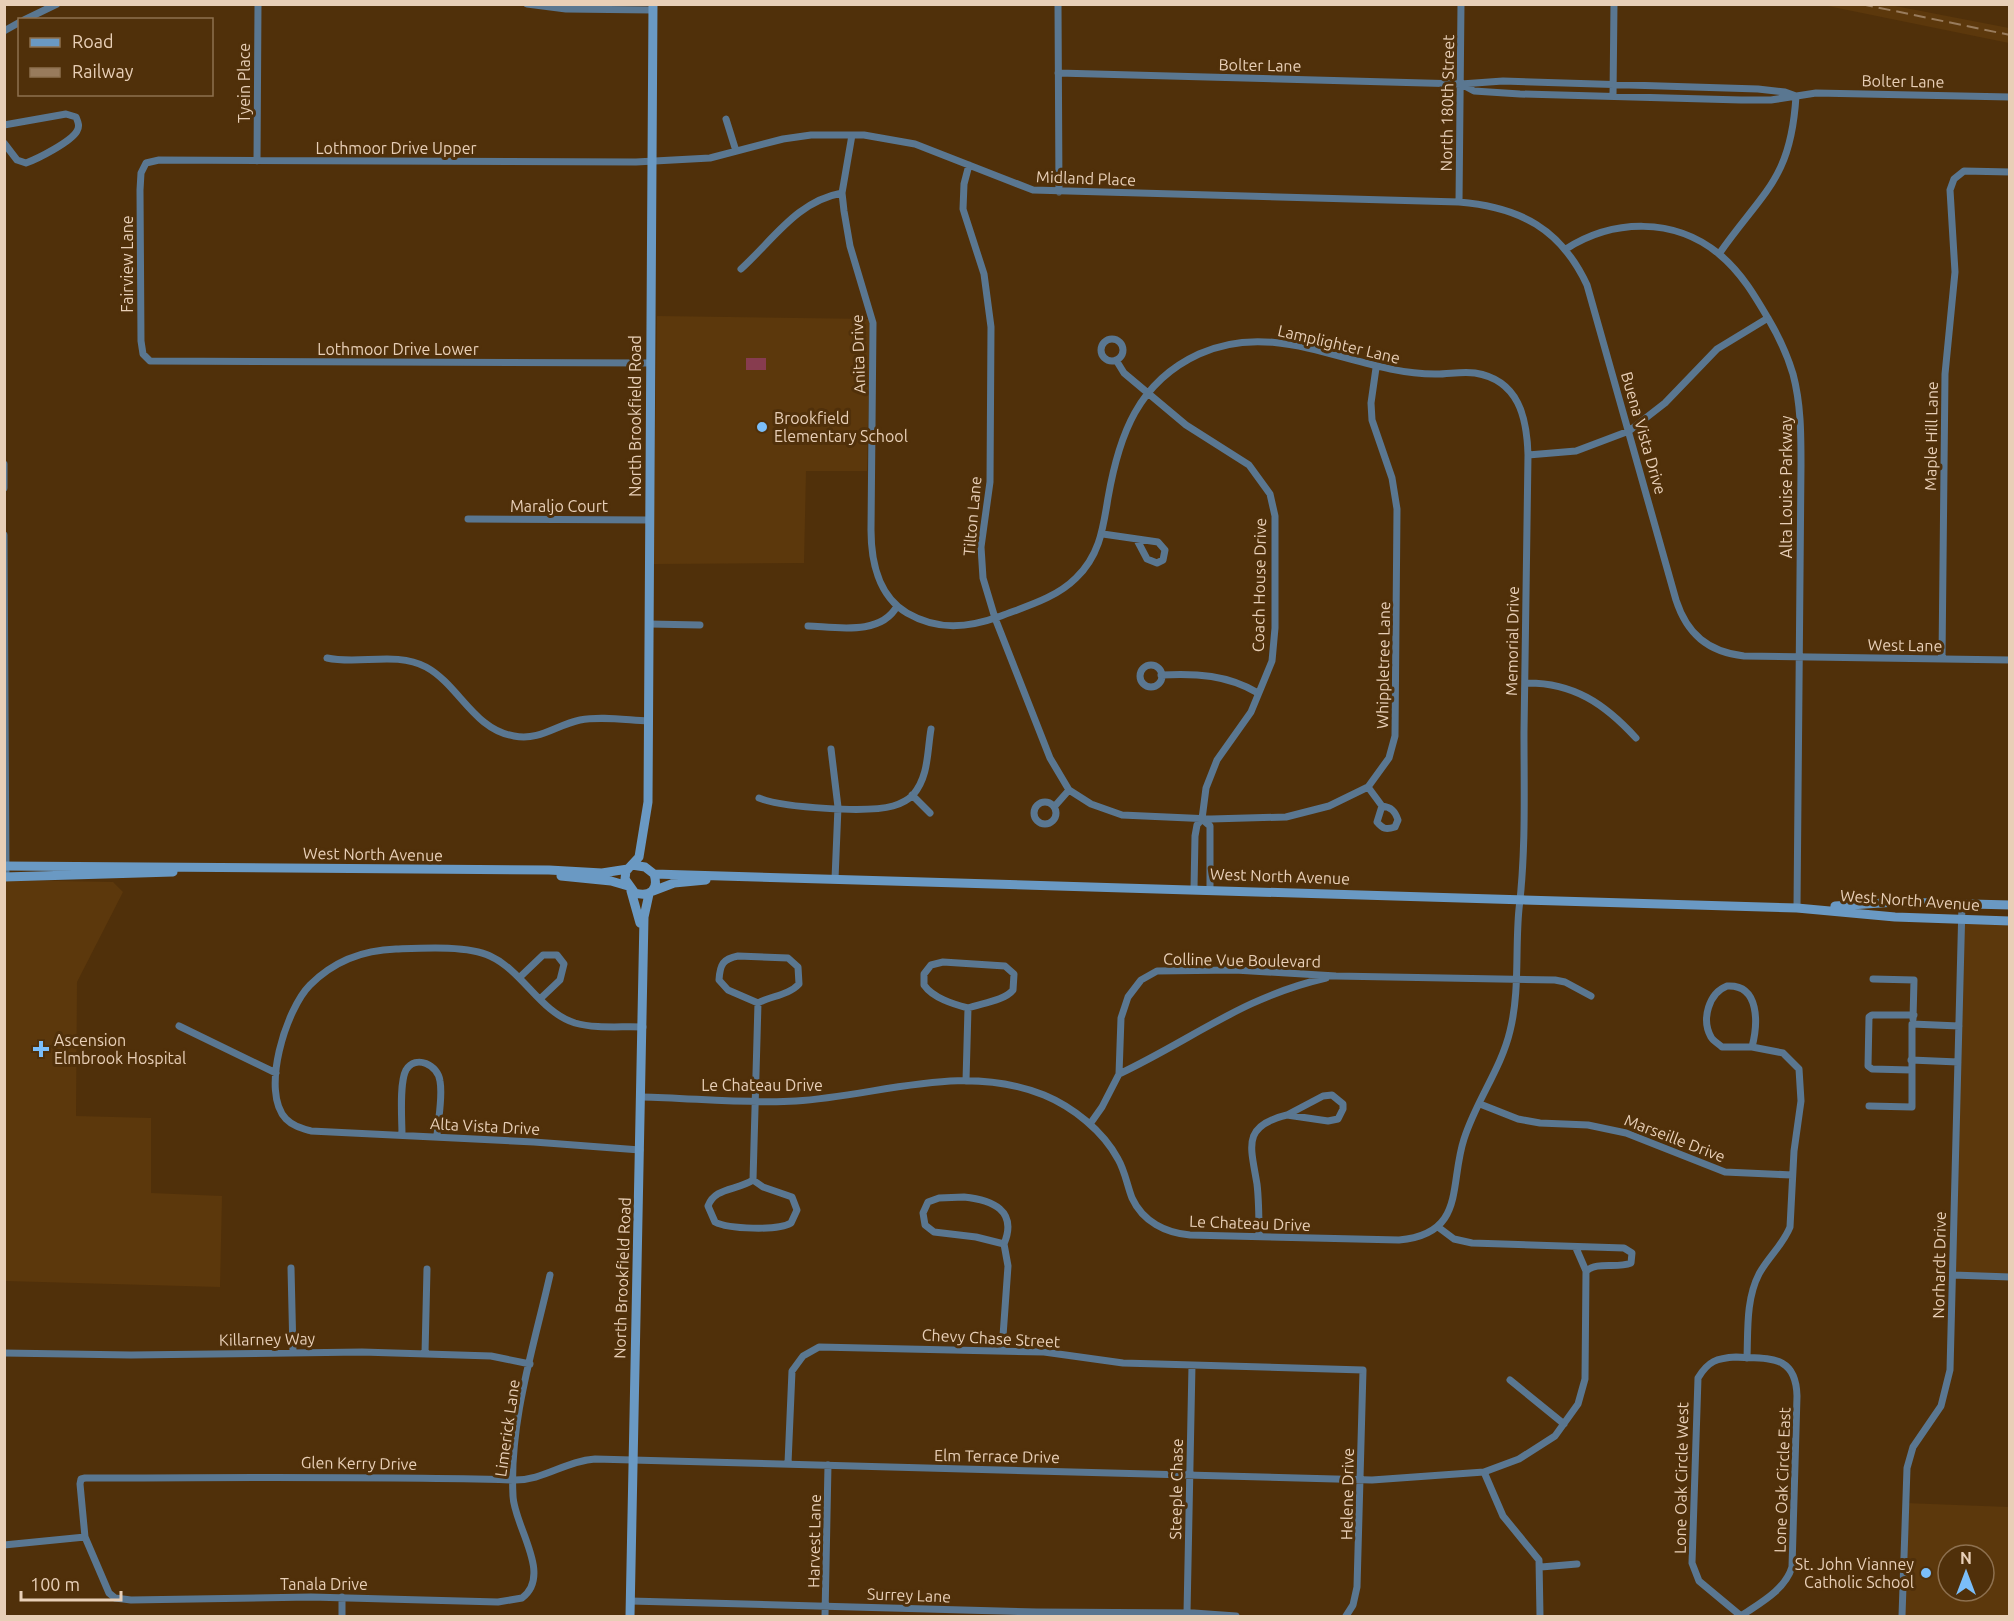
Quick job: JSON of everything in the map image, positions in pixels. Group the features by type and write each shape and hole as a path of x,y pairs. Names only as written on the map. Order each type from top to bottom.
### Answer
{"main road":[{"name":"North Brookfield Road","path":"630,867 639,857 648,802 652,7"},
{"name":"North Brookfield Road","path":"645,827 646,853 653,872"},
{"name":"West North Avenue","path":"5,866 608,873 630,867"},
{"name":"West North Avenue","path":"5,877 61,877 216,867"},
{"path":"630,867 653,872 656,886 651,892 639,895 630,888 625,879 630,867"},
{"name":"West North Avenue","path":"529,871 613,881 630,888"},
{"name":"West North Avenue","path":"653,872 669,877 720,874 750,877 1797,908 1896,902 2010,905"},
{"name":"West North Avenue","path":"651,892 682,882 750,877"},
{"name":"North Brookfield Road","path":"630,888 644,940"},
{"name":"North Brookfield Road","path":"630,1617 644,940 645,909 651,892"},
{"name":"West North Avenue","path":"1808,908 1895,917 2010,921"}],"street":[{"path":"28,18 57,4"},
{"name":"Tyein Place","path":"257,161 258,4"},
{"path":"527,4 566,9 652,7"},
{"path":"1058,4 1059,192"},
{"name":"North 180th Street","path":"1460,202 1461,4"},
{"path":"1613,96 1614,4"},
{"path":"4,31 18,23"},
{"name":"Bolter Lane","path":"1058,73 1461,84 1481,80 1758,88 1796,96"},
{"name":"Bolter Lane","path":"1461,84 1474,91 1613,96 1771,100 1796,96 1878,94 2010,98"},
{"path":"1719,254 1761,201 1782,169 1791,143 1796,96"},
{"path":"4,125 66,114 76,117 79,126 77,132 67,140 26,163 17,160 4,144"},
{"path":"726,119 736,151"},
{"name":"Midland Place","path":"652,161 710,158 801,137 852,135 888,138 915,144 1025,188 1059,192 1460,202"},
{"name":"Anita Drive","path":"852,135 842,193 850,246 873,323 871,548 878,576 897,606 922,621 935,625 963,626 994,618"},
{"name":"Lothmoor Drive Upper","path":"143,167 146,163 159,160 652,161"},
{"name":"Tilton Lane","path":"969,165 964,184 963,209 986,280 991,327 990,482 981,557 985,588 994,618 1050,758 1069,790 1090,804 1122,815 1202,819"},
{"name":"Fairview Lane","path":"143,167 140,190 141,341 143,354 147,359"},
{"name":"Maple Hill Lane","path":"1942,659 1945,374 1955,272 1950,190 1959,174 1970,169 2010,172"},
{"path":"741,269 796,214 819,200 842,193"},
{"name":"Buena Vista Drive","path":"1460,202 1515,212 1544,230 1566,249 1581,273 1592,297 1676,600 1688,628 1706,644 1728,653 1800,657"},
{"name":"Alta Louise Parkway","path":"1566,249 1611,228 1646,225 1681,233 1719,254 1753,293 1787,356 1799,406 1800,657 1797,908"},
{"path":"1528,455 1576,451 1629,430 1665,403 1718,349 1768,318"},
{"name":"Lamplighter Lane","path":"994,618 1066,587 1090,562 1103,534 1119,445 1134,413 1147,394 1182,363 1233,342 1261,340 1289,343 1377,368 1416,374 1475,373 1506,389"},
{"name":"Lothmoor Drive Lower","path":"147,359 167,362 651,363"},
{"name":"Coach House Drive","path":"1116,360 1124,373 1191,429 1249,465 1270,494 1275,530 1274,645 1268,675 1251,712 1214,765 1206,788 1202,819 1197,825 1195,836 1194,889"},
{"name":"Whippletree Lane","path":"1368,788 1392,751 1396,725 1397,509 1392,478 1372,420 1371,403 1377,368"},
{"name":"Memorial Drive","path":"1506,389 1523,412 1528,455 1521,900"},
{"path":"4,464 4,488"},
{"name":"Maraljo Court","path":"468,519 650,520"},
{"path":"1103,534 1137,540"},
{"path":"4,535 5,877"},
{"path":"808,626 859,627 876,623 897,606"},
{"path":"649,624 700,625"},
{"name":"West Lane","path":"1800,657 2010,660"},
{"path":"327,658 394,659 416,663 437,675 487,724 515,736 541,735 581,720 648,721"},
{"path":"1161,675 1206,675 1231,680 1258,693"},
{"path":"1525,683 1555,685 1585,695 1614,715 1636,738"},
{"path":"759,798 781,804 892,807 912,795 923,778 931,729"},
{"path":"831,749 838,807 835,879"},
{"path":"1202,819 1287,817 1329,806 1368,788 1382,806"},
{"path":"1054,807 1069,790"},
{"path":"912,795 930,813"},
{"name":"Coach House Drive","path":"1202,819 1210,826 1210,889"},
{"path":"1521,900 1517,979 1510,1032 1480,1104 1468,1126 1461,1146 1452,1204 1438,1227 1454,1239 1472,1243 1624,1248 1632,1253 1630,1263 1625,1265 1594,1266 1586,1271"},
{"name":"Norhardt Drive","path":"1902,1617 1907,1468 1913,1448 1941,1406 1947,1390 1953,1275 1962,904"},
{"name":"Alta Vista Drive","path":"640,1150 328,1131 296,1127 285,1119 278,1106 276,1073 286,1024 308,986 324,973 356,956 396,949 478,952 492,956 520,977 556,1013 576,1023 643,1027"},
{"path":"520,977 543,955 557,955 564,964 563,974 541,998"},
{"path":"782,957 788,958 798,967 801,976 795,989 770,996 758,1003 728,990 719,980 720,966 727,958 782,957"},
{"path":"943,962 995,964 1011,971 1015,984 1010,993 968,1008 931,995 924,986 923,980 931,965 943,962"},
{"name":"Colline Vue Boulevard","path":"1090,1124 1102,1107 1119,1074 1124,1006 1134,987 1149,974 1179,969 1336,976 1517,979 1565,982 1591,996"},
{"name":"Colline Vue Boulevard","path":"1119,1074 1240,1007 1285,989 1336,976"},
{"path":"1869,1106 1912,1107 1913,1078 1911,1060 1914,980 1873,979"},
{"path":"1747,1358 1752,1292 1759,1274 1785,1238 1790,1227 1792,1175 1801,1101 1799,1069 1783,1053 1752,1047 1722,1047 1711,1037 1708,1024 1709,1004 1720,989 1736,986 1751,996 1755,1015 1752,1047"},
{"path":"753,1180 758,1003"},
{"path":"966,1081 968,1008"},
{"path":"1911,1070 1872,1069 1869,1066 1869,1017 1872,1015 1914,1016"},
{"path":"1912,1024 1959,1026"},
{"path":"179,1026 276,1073"},
{"path":"1911,1060 1958,1062"},
{"path":"402,1135 404,1081 407,1070 415,1063 426,1063 435,1068 440,1080 437,1136"},
{"name":"Le Chateau Drive","path":"641,1097 755,1101 827,1099 904,1084 966,1081 1014,1086 1045,1095 1090,1124 1118,1158 1132,1198 1140,1211 1158,1226 1178,1234 1399,1240 1418,1238 1438,1227"},
{"path":"1258,1236 1259,1206 1251,1141 1259,1127 1273,1118 1287,1115 1328,1095 1336,1096 1342,1104 1341,1114 1334,1120 1287,1115"},
{"name":"Marseille Drive","path":"1480,1104 1518,1119 1540,1123 1588,1125 1626,1132 1725,1172 1792,1175"},
{"path":"753,1180 768,1189 792,1197 797,1210 791,1223 781,1227 762,1227 725,1226 715,1222 708,1206 714,1195 738,1189 753,1180"},
{"path":"1002,1350 1008,1266 1004,1244 1007,1236 1006,1219 999,1208 989,1201 939,1198 928,1202 925,1207 923,1219 925,1225 934,1232 976,1236 1004,1244"},
{"path":"1540,1617 1541,1568 1533,1550 1503,1516 1484,1472 1538,1449 1555,1436 1581,1397 1585,1379 1586,1271 1576,1248"},
{"path":"291,1268 293,1352"},
{"path":"425,1354 427,1269"},
{"name":"Limerick Lane","path":"533,1584 532,1557 514,1509 513,1480 519,1413 550,1275"},
{"path":"1953,1275 2010,1277"},
{"name":"Chevy Chase Street","path":"788,1463 791,1378 797,1362 808,1351 826,1347 1002,1350 1044,1352 1123,1363 1363,1370"},
{"name":"Killarney Way","path":"4,1353 425,1354 491,1356 530,1364"},
{"name":"Lone Oak Circle East","path":"1741,1616 1778,1589 1790,1575 1795,1529 1797,1382 1792,1371 1782,1362 1747,1358"},
{"name":"Lone Oak Circle West","path":"1741,1616 1699,1581 1693,1570 1692,1553 1698,1378 1704,1367 1713,1360 1747,1358"},
{"name":"Steeple Chase","path":"1187,1613 1192,1365"},
{"name":"Helene Drive","path":"1346,1617 1353,1605 1357,1587 1363,1370"},
{"path":"1510,1380 1564,1424"},
{"name":"Glen Kerry Drive","path":"85,1537 81,1479 340,1475 513,1480 537,1479 586,1460 633,1461"},
{"name":"Elm Terrace Drive","path":"633,1461 788,1463 1360,1480 1484,1472"},
{"name":"Harvest Lane","path":"825,1617 828,1465"},
{"path":"4,1545 85,1537"},
{"name":"Tanala Drive","path":"85,1537 110,1593 115,1598 131,1600 342,1597 510,1601 528,1594 533,1584"},
{"path":"1541,1568 1577,1564"},
{"path":"342,1597 342,1617"},
{"name":"Surrey Lane","path":"630,1601 1187,1613 1236,1617"}],"shaded area":[{"path":"1823,5 1890,5 2009,28 2009,43"},
{"name":"Brookfield Elementary School","path":"657,316 870,319 867,471 806,471 804,563 653,564"},
{"path":"746,358 766,358 766,370 746,370"},
{"name":"Ascension Elmbrook Hospital","path":"5,880 113,882 123,892 77,982 76,1116 151,1118 151,1193 222,1196 220,1287 5,1281"},
{"path":"1962,920 2009,921 2009,1277 1953,1275"},
{"name":"St. John Vianney Catholic School","path":"1905,1503 2009,1507 2009,1616 1902,1616"}],"railway":[{"path":"1861,4 2010,35"}],"place":[{"name":"Brookfield Elementary School","path":"762,427"},
{"name":"Ascension Elmbrook Hospital","path":"41,1049"},
{"name":"St. John Vianney Catholic School","path":"1926,1573"}]}
